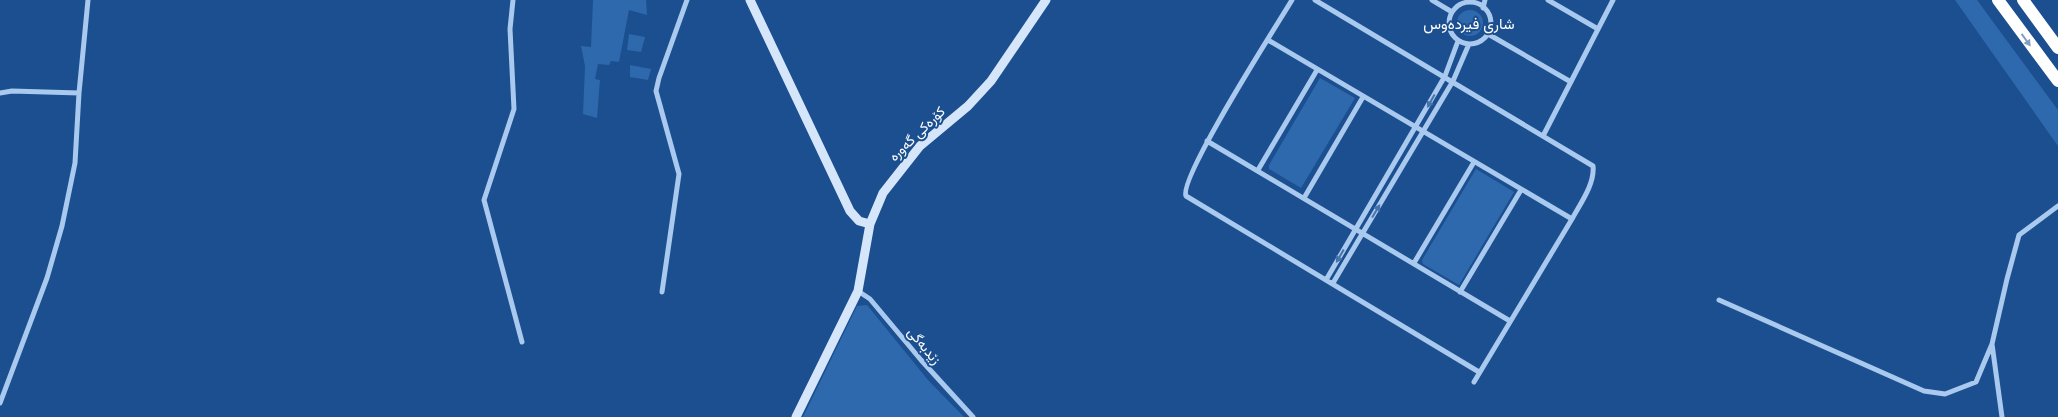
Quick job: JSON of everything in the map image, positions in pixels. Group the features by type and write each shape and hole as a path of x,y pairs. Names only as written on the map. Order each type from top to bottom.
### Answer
{"highway":[{"path":"1998,0 2058,81"},
{"path":"2023,0 2058,48"}],"street":[{"path":"0,403 47,278 62,226 75,163 79,93 88,0"},
{"path":"513,0 510,30 513,116 484,193 484,200 522,342"},
{"path":"662,292 679,174 656,91 687,0"},
{"path":"750,0 850,211 859,221 870,224"},
{"name":"کۆرەکی گەورە","path":"796,417 858,291 870,224 881,195 895,174 920,146 968,106 991,82 1046,0"},
{"path":"1292,0 1207,141 1185,187 1186,196 1480,372"},
{"path":"1315,0 1445,76 1592,166 1594,173 1572,219 1474,382"},
{"path":"1432,0 1452,12"},
{"path":"1483,8 1485,0"},
{"path":"1548,0 1598,30"},
{"path":"1543,136 1613,0"},
{"path":"1471,1 1483,8 1490,21 1488,34 1477,43 1469,44 1458,41 1450,28 1452,12 1461,4 1471,1"},
{"path":"1488,34 1571,82"},
{"path":"1268,40 1572,219"},
{"path":"1326,280 1445,76 1458,41"},
{"path":"1334,283 1453,82 1469,44"},
{"path":"1258,170 1317,70"},
{"path":"0,93 12,91 79,93"},
{"path":"1304,198 1363,97"},
{"path":"1207,141 1510,321"},
{"path":"1414,263 1474,162"},
{"path":"1460,292 1521,190"},
{"path":"1719,300 1924,391 1945,394 1976,382 1992,344 2020,235 2058,206"},
{"name":"زێدبەگی","path":"858,291 870,299 931,372 974,417"},
{"path":"1992,344 2002,417"}],"shaded area":[{"path":"593,0 646,0 647,15 629,10 619,62 611,61 609,65 598,64 595,79 600,80 597,118 583,114 585,66 581,46 591,47"},
{"path":"1955,0 1977,0 2058,110 2058,146"},
{"path":"1470,10 1479,14 1483,23 1479,32 1470,36 1461,32 1457,23 1461,14"},
{"path":"629,34 645,37 641,52 627,50"},
{"path":"630,65 651,69 648,80 630,77"},
{"path":"1320,78 1355,98 1301,188 1269,169 1269,165"},
{"path":"1476,169 1514,192 1459,285 1423,264 1422,260"},
{"path":"867,305 928,380 964,417 803,417 857,306"}],"district":[{"name":"شاری فیردەوس","path":"1469,24"}]}
